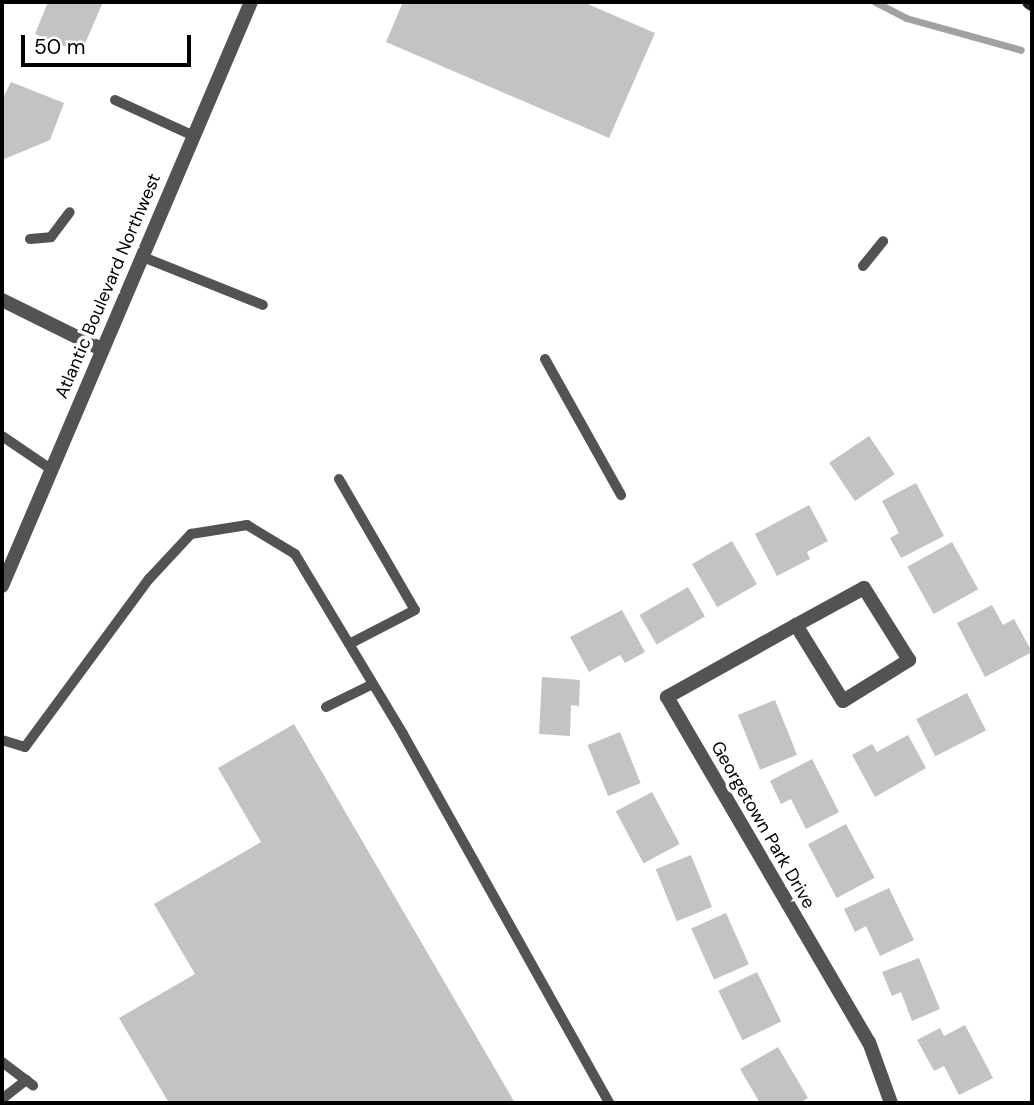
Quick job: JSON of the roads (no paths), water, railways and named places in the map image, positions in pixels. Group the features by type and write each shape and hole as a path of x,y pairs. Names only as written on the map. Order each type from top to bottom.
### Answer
{"street":[{"name":"Atlantic Boulevard Northwest","path":"2,586 52,470 99,348 143,257 250,2"},
{"path":"2,300 99,348"},
{"name":"Georgetown Park Drive","path":"796,625 843,701 909,660 864,588 796,625 667,697 869,1042 891,1103"}],"lane":[{"path":"115,100 194,136"},
{"path":"30,239 51,237 71,212"},
{"path":"863,265 883,241"},
{"path":"143,257 263,305"},
{"path":"545,359 621,495"},
{"path":"2,436 52,470"},
{"path":"339,479 415,610 349,644"},
{"path":"2,740 25,747 149,579 191,534 247,525 295,554 373,684 609,1103"},
{"path":"326,707 373,684"},
{"path":"2,1062 29,1083 2,1099"}],"waterway":[{"path":"875,2 906,18 1021,50"}]}
